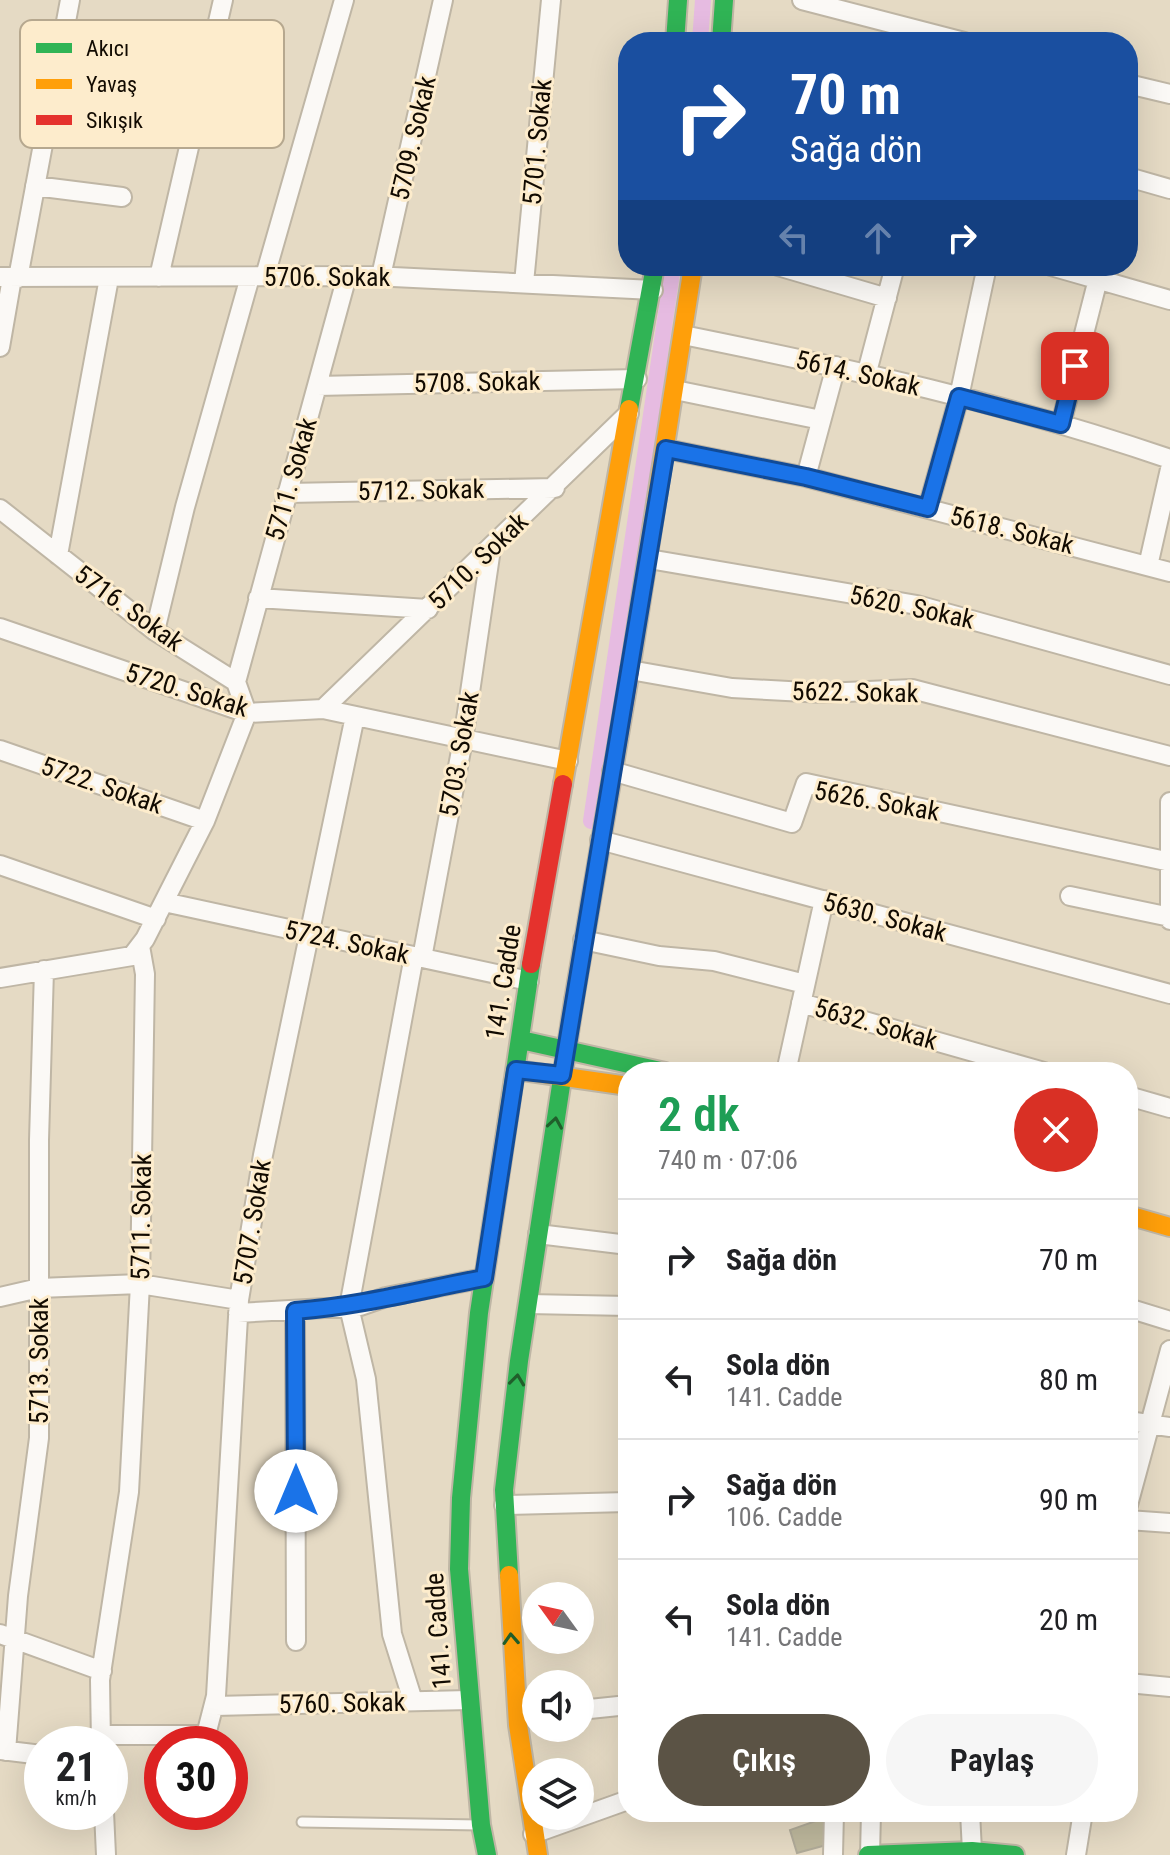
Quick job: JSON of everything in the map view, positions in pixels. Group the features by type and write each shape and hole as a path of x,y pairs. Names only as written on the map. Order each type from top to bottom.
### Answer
{"street":[{"path":"66,20 70,0"},
{"path":"218,20 223,0"},
{"path":"155,631 185,507 344,0"},
{"name":"5709. Sokak","path":"381,276 443,0"},
{"name":"5701. Sokak","path":"524,283 551,0"},
{"path":"676,32 678,0"},
{"path":"722,32 724,0"},
{"path":"802,0 920,32"},
{"path":"1138,86 1170,94"},
{"path":"0,347 10,278 42,148"},
{"path":"159,277 188,148"},
{"path":"1138,180 1170,189"},
{"path":"35,186 122,197"},
{"name":"5711. Sokak","path":"236,682 347,276"},
{"name":"5706. Sokak","path":"10,278 381,276 654,290"},
{"name":"141. Cadde","path":"522,1670 504,1505 538,1234 600,840 590,766 631,411 655,276"},
{"name":"141. Cadde","path":"487,1855 481,1825 459,1569 461,1498 484,1278 528,1041 529,981 590,766 630,670 691,276"},
{"path":"812,276 887,298"},
{"path":"867,372 892,276"},
{"path":"928,508 959,397 985,276"},
{"path":"1087,276 1170,300"},
{"path":"58,555 109,278"},
{"path":"1061,424 1098,279"},
{"path":"654,290 687,301"},
{"name":"5614. Sokak","path":"683,335 867,372 1061,424 1170,459"},
{"path":"806,477 836,366"},
{"name":"5708. Sokak","path":"317,386 637,379"},
{"path":"675,390 821,420"},
{"name":"5710. Sokak","path":"323,709 555,488 631,411"},
{"name":"5618. Sokak","path":"666,449 806,477 1170,572"},
{"path":"1148,566 1170,469"},
{"name":"5712. Sokak","path":"287,493 555,488"},
{"name":"5716. Sokak","path":"0,509 155,631 236,682"},
{"name":"5703. Sokak","path":"349,1307 463,740 491,549"},
{"name":"5620. Sokak","path":"649,559 917,605 1170,675"},
{"path":"258,598 428,609"},
{"name":"5720. Sokak","path":"0,628 247,713 323,709 590,766"},
{"name":"5622. Sokak","path":"630,670 732,688 824,693 912,689 1169,753"},
{"path":"0,978 132,956 140,946 205,821 247,713 236,682"},
{"name":"5707. Sokak","path":"128,1739 206,1735 215,1706 239,1306 263,1155 355,716"},
{"name":"5722. Sokak","path":"0,750 205,821"},
{"name":"5626. Sokak","path":"590,766 792,823 806,783 1169,862"},
{"path":"1070,896 1170,918 1170,802"},
{"name":"5630. Sokak","path":"600,840 1170,994"},
{"name":"5724. Sokak","path":"0,865 160,911 310,935 529,981"},
{"path":"788,1062 824,900"},
{"name":"5632. Sokak","path":"583,940 659,956 714,961 805,984"},
{"name":"5711. Sokak","path":"101,1726 102,1671 129,1492 140,1284 145,974 140,946"},
{"name":"5713. Sokak","path":"3,1750 7,1638 39,1438 44,970"},
{"name":"5632. Sokak","path":"801,1003 1009,1062"},
{"path":"528,1041 624,1062"},
{"path":"523,1071 618,1084"},
{"path":"1138,1099 1170,1108"},
{"path":"1138,1201 1170,1210"},
{"path":"1138,1218 1170,1227"},
{"path":"538,1234 618,1244"},
{"path":"0,1297 39,1288 140,1284 239,1306 295,1311 349,1307 484,1278"},
{"path":"528,1304 618,1306"},
{"path":"349,1307 366,1379 392,1634 413,1701"},
{"path":"295,1311 296,1641"},
{"path":"1138,1311 1170,1321"},
{"path":"1138,1464 1170,1350"},
{"path":"1138,1422 1170,1427"},
{"path":"504,1505 618,1502"},
{"path":"1138,1521 1170,1523"},
{"path":"7,1638 102,1671"},
{"path":"1138,1684 1170,1687"},
{"name":"5760. Sokak","path":"215,1706 469,1700"},
{"path":"594,1709 618,1706"},
{"name":"141. Cadde","path":"528,1742 533,1834 538,1855"},
{"path":"3,1750 24,1753"},
{"path":"533,1834 618,1804"},
{"path":"833,1855 834,1822"},
{"path":"871,1822 869,1855 972,1851 1015,1855"},
{"path":"971,1822 972,1851"},
{"path":"1076,1855 1081,1822"},
{"path":"105,1830 106,1855"}],"lane":[{"path":"302,1822 481,1825"}],"building":[{"path":"813,1822 825,1822 830,1844 797,1853 790,1830"}],"waterway":[{"path":"701,32 703,0"},
{"path":"591,821 672,276"}],"traffic: fast":[{"path":"676,32 678,0"},
{"path":"722,32 724,0"},
{"path":"629,409 653,276"},
{"path":"487,1855 481,1825 459,1569 461,1498 479,1313 531,964"},
{"path":"509,1575 504,1490 519,1361 574,1000"},
{"path":"521,1040 620,1062"},
{"path":"868,1855 972,1851 1015,1855"}],"traffic: slow":[{"path":"630,670 691,276"},
{"path":"563,784 629,409"},
{"path":"516,1070 618,1085"},
{"path":"1138,1218 1170,1227"},
{"path":"509,1575 518,1725 538,1855"}],"traffic: jam":[{"path":"574,1000 630,670"},
{"path":"531,964 563,784"}],"route":[{"path":"296,1491 295,1311 360,1306 386,1297 484,1278 516,1070 562,1075 666,449 806,477 928,508 959,397 1061,424 1075,366"}]}
